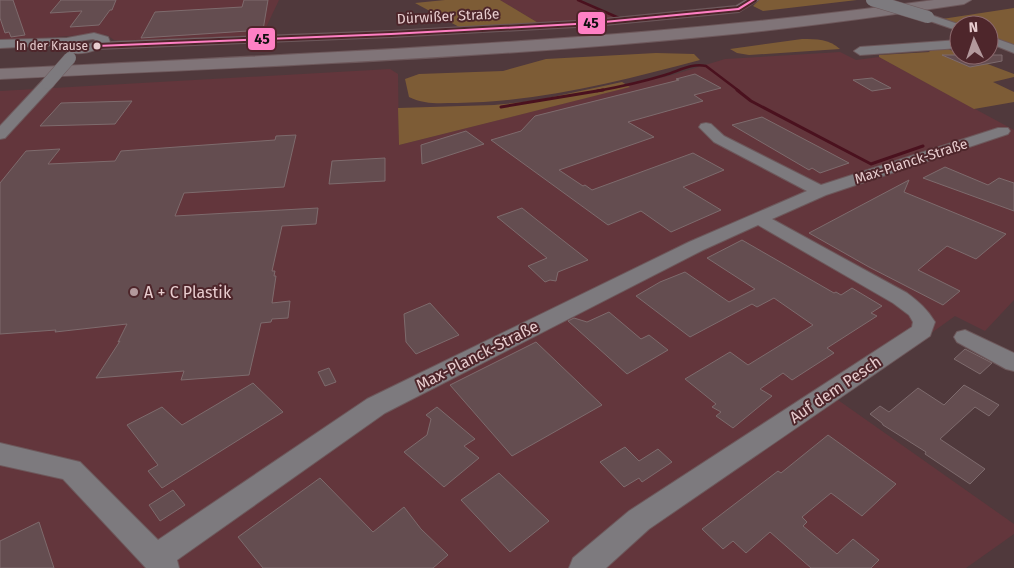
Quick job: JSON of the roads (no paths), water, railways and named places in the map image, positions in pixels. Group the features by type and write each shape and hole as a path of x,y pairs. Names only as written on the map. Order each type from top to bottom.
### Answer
{"highway":[{"path":"0,65 567,36 711,24 917,0"},
{"path":"0,74 627,39 809,21 964,0"}],"street":[{"path":"712,0 739,9"},
{"name":"Dürwißer Straße","path":"0,44 79,48 391,34 594,22 739,9 753,0"},
{"path":"872,0 949,24"},
{"path":"999,44 1014,49"},
{"path":"860,51 949,45"},
{"path":"0,135 79,48"},
{"name":"Max-Planck-Straße","path":"161,563 376,406 696,246 820,192 1007,124"},
{"path":"706,127 719,139 820,192"},
{"name":"Auf dem Pesch","path":"584,568 639,520 922,331 924,322 916,310 900,298 760,218"},
{"path":"965,337 1014,362"},
{"path":"0,454 71,470 161,563"}],"waterway":[{"path":"578,0 619,18"},
{"path":"597,91 639,82 690,66 701,65 706,66 739,91"},
{"path":"597,91 603,90"},
{"path":"737,90 751,101 871,164 923,146"},
{"path":"501,107 597,91"}],"place":[{"name":"In der Krause","path":"97,46"},
{"name":"A + C Plastik","path":"134,292"}]}
